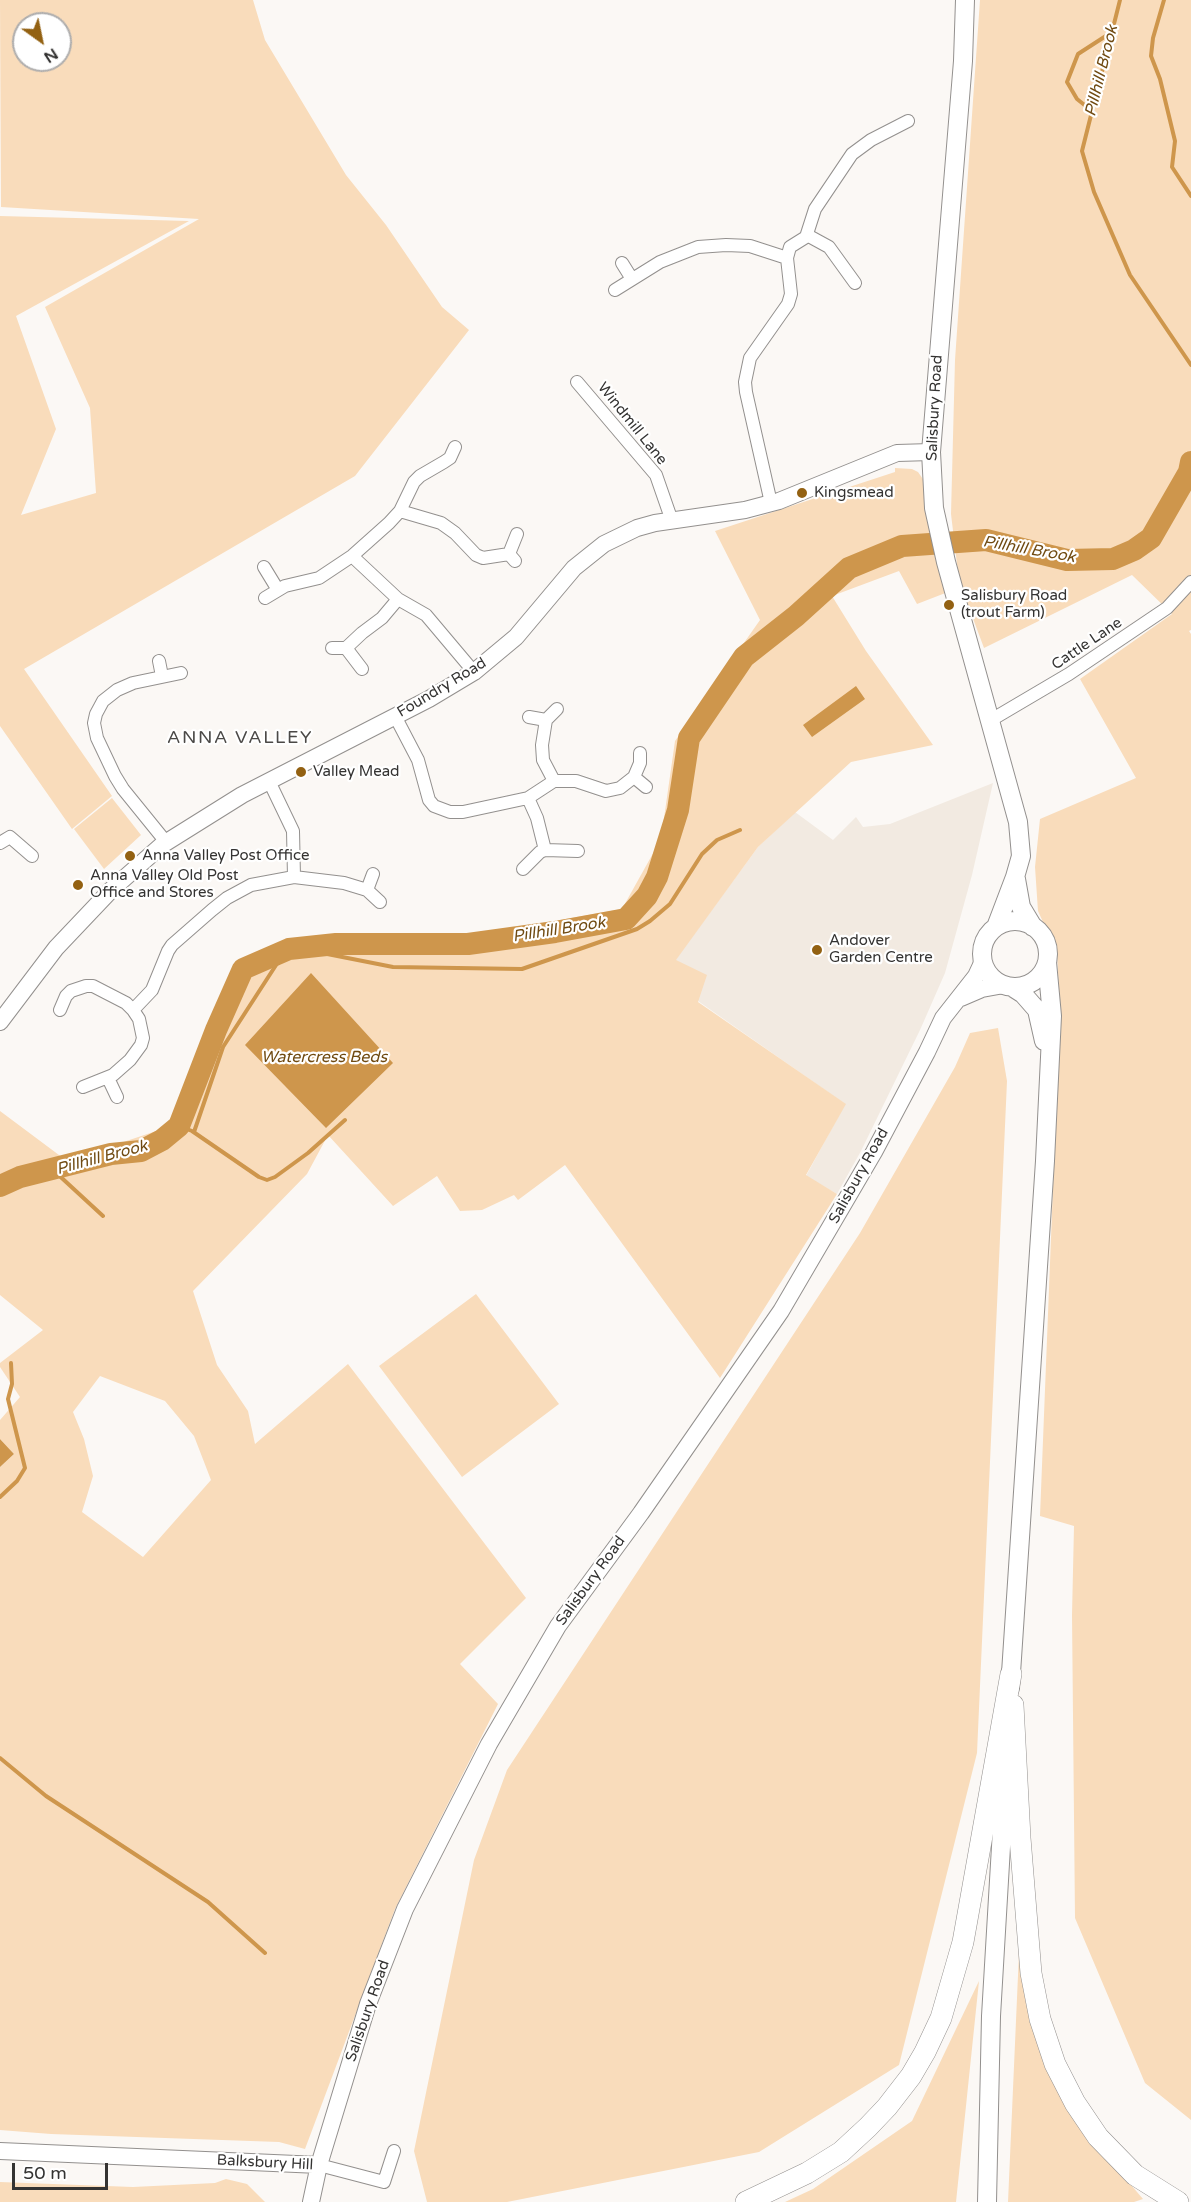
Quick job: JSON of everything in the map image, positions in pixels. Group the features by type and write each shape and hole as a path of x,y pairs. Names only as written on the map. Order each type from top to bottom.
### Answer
{"highway":[{"path":"746,2202 773,2191 841,2152 886,2108 911,2076 925,2052 941,2018 963,1942 1011,1674"},
{"path":"1011,1674 1025,1914 1031,1973 1040,2019 1055,2064 1098,2137 1135,2175 1178,2202"}],"main road":[{"name":"Salisbury Road","path":"965,0 963,61 931,452 934,508 946,562 1018,822 1021,856 996,927"},
{"name":"Salisbury Road","path":"1015,877 1021,907 1033,927"},
{"path":"987,2197 992,2016 1052,1016 1046,942 1033,927 1015,921 996,927 985,940 982,948 982,962 994,980 1023,994 1036,1010 1048,1064"},
{"path":"1008,986 1021,987 1037,978 1047,962"}],"street":[{"path":"771,503 745,382 750,358 788,304 791,294 787,258 790,247 801,242 807,235 815,209 852,154 871,140 908,121"},
{"path":"807,235 829,246 855,284"},
{"path":"615,290 669,257 698,247 750,246 787,258"},
{"path":"622,263 632,279"},
{"name":"Windmill Lane","path":"577,382 656,475 672,521"},
{"path":"265,598 296,583 319,578 352,556 400,511 414,482 450,458 455,447"},
{"name":"Foundry Road","path":"0,1022 57,948 111,890 166,842 212,812 474,672 516,637 574,568 586,556 604,544 637,528 746,510 801,494 897,453 931,452"},
{"path":"400,511 441,523 456,533 476,555 483,558 512,558 518,534"},
{"path":"352,556 398,599 426,615 474,672"},
{"path":"264,567 278,590"},
{"name":"Cattle Lane","path":"991,720 1069,675 1167,608 1191,582"},
{"path":"332,648 346,648 382,618 398,599"},
{"path":"346,648 362,669"},
{"path":"159,661 162,676"},
{"path":"166,842 123,789 97,738 94,723 99,708 110,694 133,683 181,673"},
{"path":"554,781 543,760 542,745 546,720 557,709"},
{"path":"394,716 418,760 426,791 434,806 450,812 463,812 528,798 554,781 576,781 606,791 620,788 634,777 640,763 640,753"},
{"path":"529,717 546,720"},
{"path":"634,777 646,787"},
{"path":"269,781 293,831 294,877"},
{"path":"528,798 537,818 545,850"},
{"path":"0,843 10,837 32,856"},
{"path":"523,868 545,850 578,851"},
{"path":"367,890 373,874"},
{"path":"133,1010 153,990 172,945 227,898 250,885 294,877 344,883 367,890 380,902"},
{"name":"Salisbury Road","path":"311,2202 319,2166 368,2004 405,1909 489,1744 558,1626 641,1512 781,1311 874,1152 943,1018 976,976 982,962"},
{"path":"66,980 78,988"},
{"path":"60,1010 66,996 78,988 93,986 115,996 133,1010 142,1029 141,1045 123,1069 108,1078 83,1087"},
{"path":"955,1001 982,989 1008,986"},
{"path":"108,1078 117,1097"},
{"name":"Balksbury Hill","path":"0,2151 319,2166 384,2182 394,2151"}],"shaded area":[{"path":"0,0 253,0 265,40 346,175 386,225 442,307 469,330 355,476 24,669 112,796 72,829 0,726 0,216 189,221 16,316 56,429 21,515 96,493 90,408 45,307 199,219 1,207"},
{"path":"980,0 1191,0 1191,630 1189,631 1191,634 1191,2120 1145,2083 1075,1918 1072,1615 1074,1526 1040,1516 1060,1010 1057,953 1038,911 1035,867 1040,819 1136,778 1080,679 1172,614 1132,575 984,648 959,581 951,514 955,360"},
{"path":"895,468 912,469 918,472 925,482 948,592 917,604 899,571 832,596 866,651 933,745 851,762 758,847 676,960 707,975 698,1002 846,1104 806,1175 837,1194 720,1378 565,1165 518,1200 514,1195 482,1210 460,1211 437,1176 393,1206 328,1135 307,1174 193,1291 217,1365 248,1411 255,1444 348,1364 526,1598 460,1664 498,1704 395,1909 305,2149 279,2142 51,2134 0,2130 0,1467 14,1454 0,1439 0,1420 20,1397 0,1367 0,1363 43,1330 0,1295 0,1111 67,1161 171,1126 241,969 289,949 463,937 622,909 661,839 675,741 760,620 715,531 895,472","holes":["100,1376 165,1401 194,1436 211,1480 143,1557 82,1512 93,1476 84,1439 73,1412"]},
{"path":"993,783 972,875 945,973 861,1151 837,1194 806,1176 845,1104 698,1001 675,960 758,847 795,812 833,840 856,817 863,827 890,824"},
{"path":"112,798 141,835 104,869 74,829"},
{"path":"998,1028 1007,1081 977,1753 899,2065 759,2152 507,2202 427,2202 414,2151 474,1860 507,1770 860,1233 955,1067 970,1033"},
{"path":"476,1294 559,1404 462,1477 379,1366"},
{"path":"1020,1930 1068,2111 1143,2199 1134,2202 1008,2202"},
{"path":"979,1981 956,2202 785,2202 813,2189 912,2121"},
{"path":"226,2179 247,2184 265,2202 0,2202 0,2182 133,2187 215,2183"}],"water":[{"path":"856,686 865,699 812,737 803,725"},
{"name":"Watercress Beds","path":"311,973 393,1063 326,1128 245,1045"},
{"path":"0,1439 14,1454 0,1467"}],"waterway":[{"name":"Pillhill Brook","path":"1120,0 1082,151 1094,192 1130,275 1191,365"},
{"path":"1164,0 1153,38 1151,56 1160,79 1175,141 1172,167 1191,196"},
{"path":"1092,111 1077,99 1067,82 1078,54 1112,32"},
{"name":"Pillhill Brook","path":"0,1186 20,1177 111,1154 141,1151 162,1140 179,1126 216,1030 243,969 289,949 336,944 468,944 626,919 647,896 657,877 678,810 689,738 744,657 796,616 849,568 902,546 986,540 1067,560 1113,559 1134,550 1151,538 1189,472 1191,462"},
{"path":"194,1132 223,1047 278,962 289,955 307,950 393,967 522,969 637,929 650,921 670,904 702,854 717,840 740,830"},
{"path":"179,1126 192,1131 259,1177 267,1180 275,1177 308,1153 345,1120"},
{"path":"52,1169 103,1216"},
{"path":"0,1497 17,1481 25,1468 8,1399 12,1384 11,1363"},
{"path":"0,1758 46,1796 208,1902 265,1953"}],"place":[{"name":"Kingsmead","path":"802,493"},
{"name":"Salisbury Road (trout Farm)","path":"949,605"},
{"name":"Valley Mead","path":"301,772"},
{"name":"Anna Valley Post Office","path":"130,856"},
{"name":"Anna Valley Old Post Office and Stores","path":"78,885"},
{"name":"Andover Garden Centre","path":"817,950"}],"district":[{"name":"ANNA VALLEY","path":"240,738"}]}
